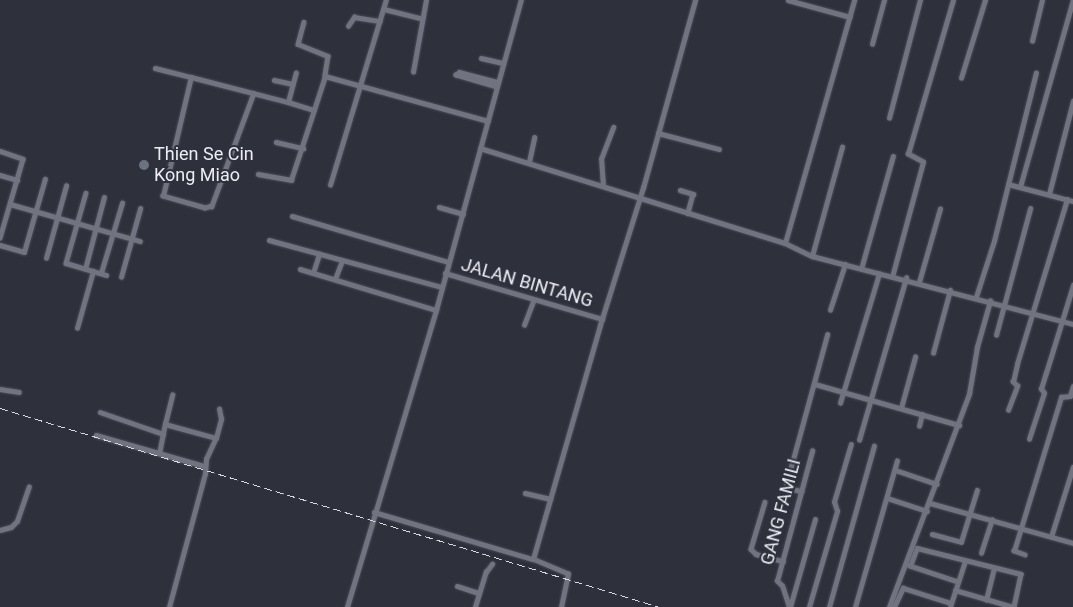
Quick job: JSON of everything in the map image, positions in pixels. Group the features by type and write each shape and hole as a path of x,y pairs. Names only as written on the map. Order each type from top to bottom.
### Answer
{"street":[{"path":"330,185 386,0"},
{"path":"413,72 418,50 420,18 426,0"},
{"path":"348,607 374,512 436,310 521,0"},
{"path":"533,559 602,319 640,199 695,0"},
{"path":"788,0 850,17"},
{"path":"785,243 854,0"},
{"path":"872,44 884,0"},
{"path":"889,118 920,0"},
{"path":"892,277 923,162 908,157 953,0"},
{"path":"961,78 985,0"},
{"path":"1032,41 1042,0"},
{"path":"1020,187 1073,0"},
{"path":"384,8 420,18"},
{"path":"348,26 354,17 380,21"},
{"path":"258,174 289,181 303,148 325,76 328,56 298,44 304,22"},
{"path":"481,58 503,63"},
{"path":"155,68 314,110"},
{"path":"459,72 497,84 456,76 459,72"},
{"path":"288,102 296,73"},
{"path":"976,297 1008,184 1036,73"},
{"path":"325,76 488,121"},
{"path":"191,77 162,192 167,199 205,208 212,206 254,93"},
{"path":"274,80 293,84"},
{"path":"1049,194 1073,101"},
{"path":"603,186 601,159 613,127"},
{"path":"658,133 719,149"},
{"path":"529,162 534,138"},
{"path":"276,142 303,148"},
{"path":"812,256 842,147"},
{"path":"480,148 785,243 812,256 878,274 906,278 990,301 1005,307 1073,324"},
{"path":"0,152 23,159 0,238"},
{"path":"861,269 893,156"},
{"path":"0,175 17,180"},
{"path":"0,245 24,252 45,179"},
{"path":"1008,184 1070,200 1033,313 1013,382 1018,386 1008,410"},
{"path":"46,258 66,186"},
{"path":"680,190 693,194 688,213"},
{"path":"86,193 66,264 104,274 113,232 122,204"},
{"path":"85,269 104,198"},
{"path":"10,204 140,240"},
{"path":"439,207 463,214"},
{"path":"121,277 140,209"},
{"path":"920,282 940,209"},
{"path":"996,335 1030,209"},
{"path":"292,216 448,262"},
{"path":"269,240 442,287"},
{"path":"313,272 319,254"},
{"path":"335,279 342,260"},
{"path":"830,310 845,264"},
{"path":"300,269 436,310"},
{"path":"77,328 93,271"},
{"name":"JALAN BINTANG","path":"445,274 533,301 602,319"},
{"path":"840,403 878,274"},
{"path":"859,440 906,278"},
{"path":"1030,439 1073,285"},
{"path":"933,353 950,290"},
{"path":"524,325 533,301"},
{"path":"889,607 959,425 972,384 976,349 990,301"},
{"path":"802,492 787,488 786,484 827,336"},
{"path":"901,408 915,357"},
{"path":"815,384 959,425"},
{"path":"1025,555 1014,551 1061,397 1070,396 1073,386"},
{"path":"0,389 18,392"},
{"path":"159,454 172,395"},
{"path":"169,607 206,474 204,466 216,438 221,419 219,409"},
{"path":"100,412 163,434"},
{"path":"919,426 922,414"},
{"path":"165,424 216,438"},
{"path":"96,435 204,466"},
{"path":"809,607 837,511 834,502 851,444"},
{"path":"829,607 874,446"},
{"name":"GANG FAMILI","path":"790,607 782,586 777,581 812,451"},
{"path":"855,607 897,461"},
{"path":"1051,537 1073,467"},
{"path":"895,470 937,484"},
{"path":"0,530 11,527 17,521 29,487"},
{"path":"932,534 961,542 977,490"},
{"path":"525,493 550,499"},
{"path":"887,498 927,511"},
{"path":"765,502 751,549 756,554 783,561"},
{"path":"930,503 1073,543"},
{"path":"374,512 533,559 568,574 561,607"},
{"path":"790,607 815,520"},
{"path":"981,552 992,520"},
{"path":"955,590 1014,607 1022,576 965,562 918,547 910,564 958,582"},
{"path":"894,607 903,588 950,605 965,562"},
{"path":"475,607 492,564"},
{"path":"986,600 994,569"},
{"path":"457,586 479,593"}],"railway":[{"path":"0,408 660,607"}],"place":[{"name":"Thien Se Cin Kong Miao","path":"144,165"}]}
